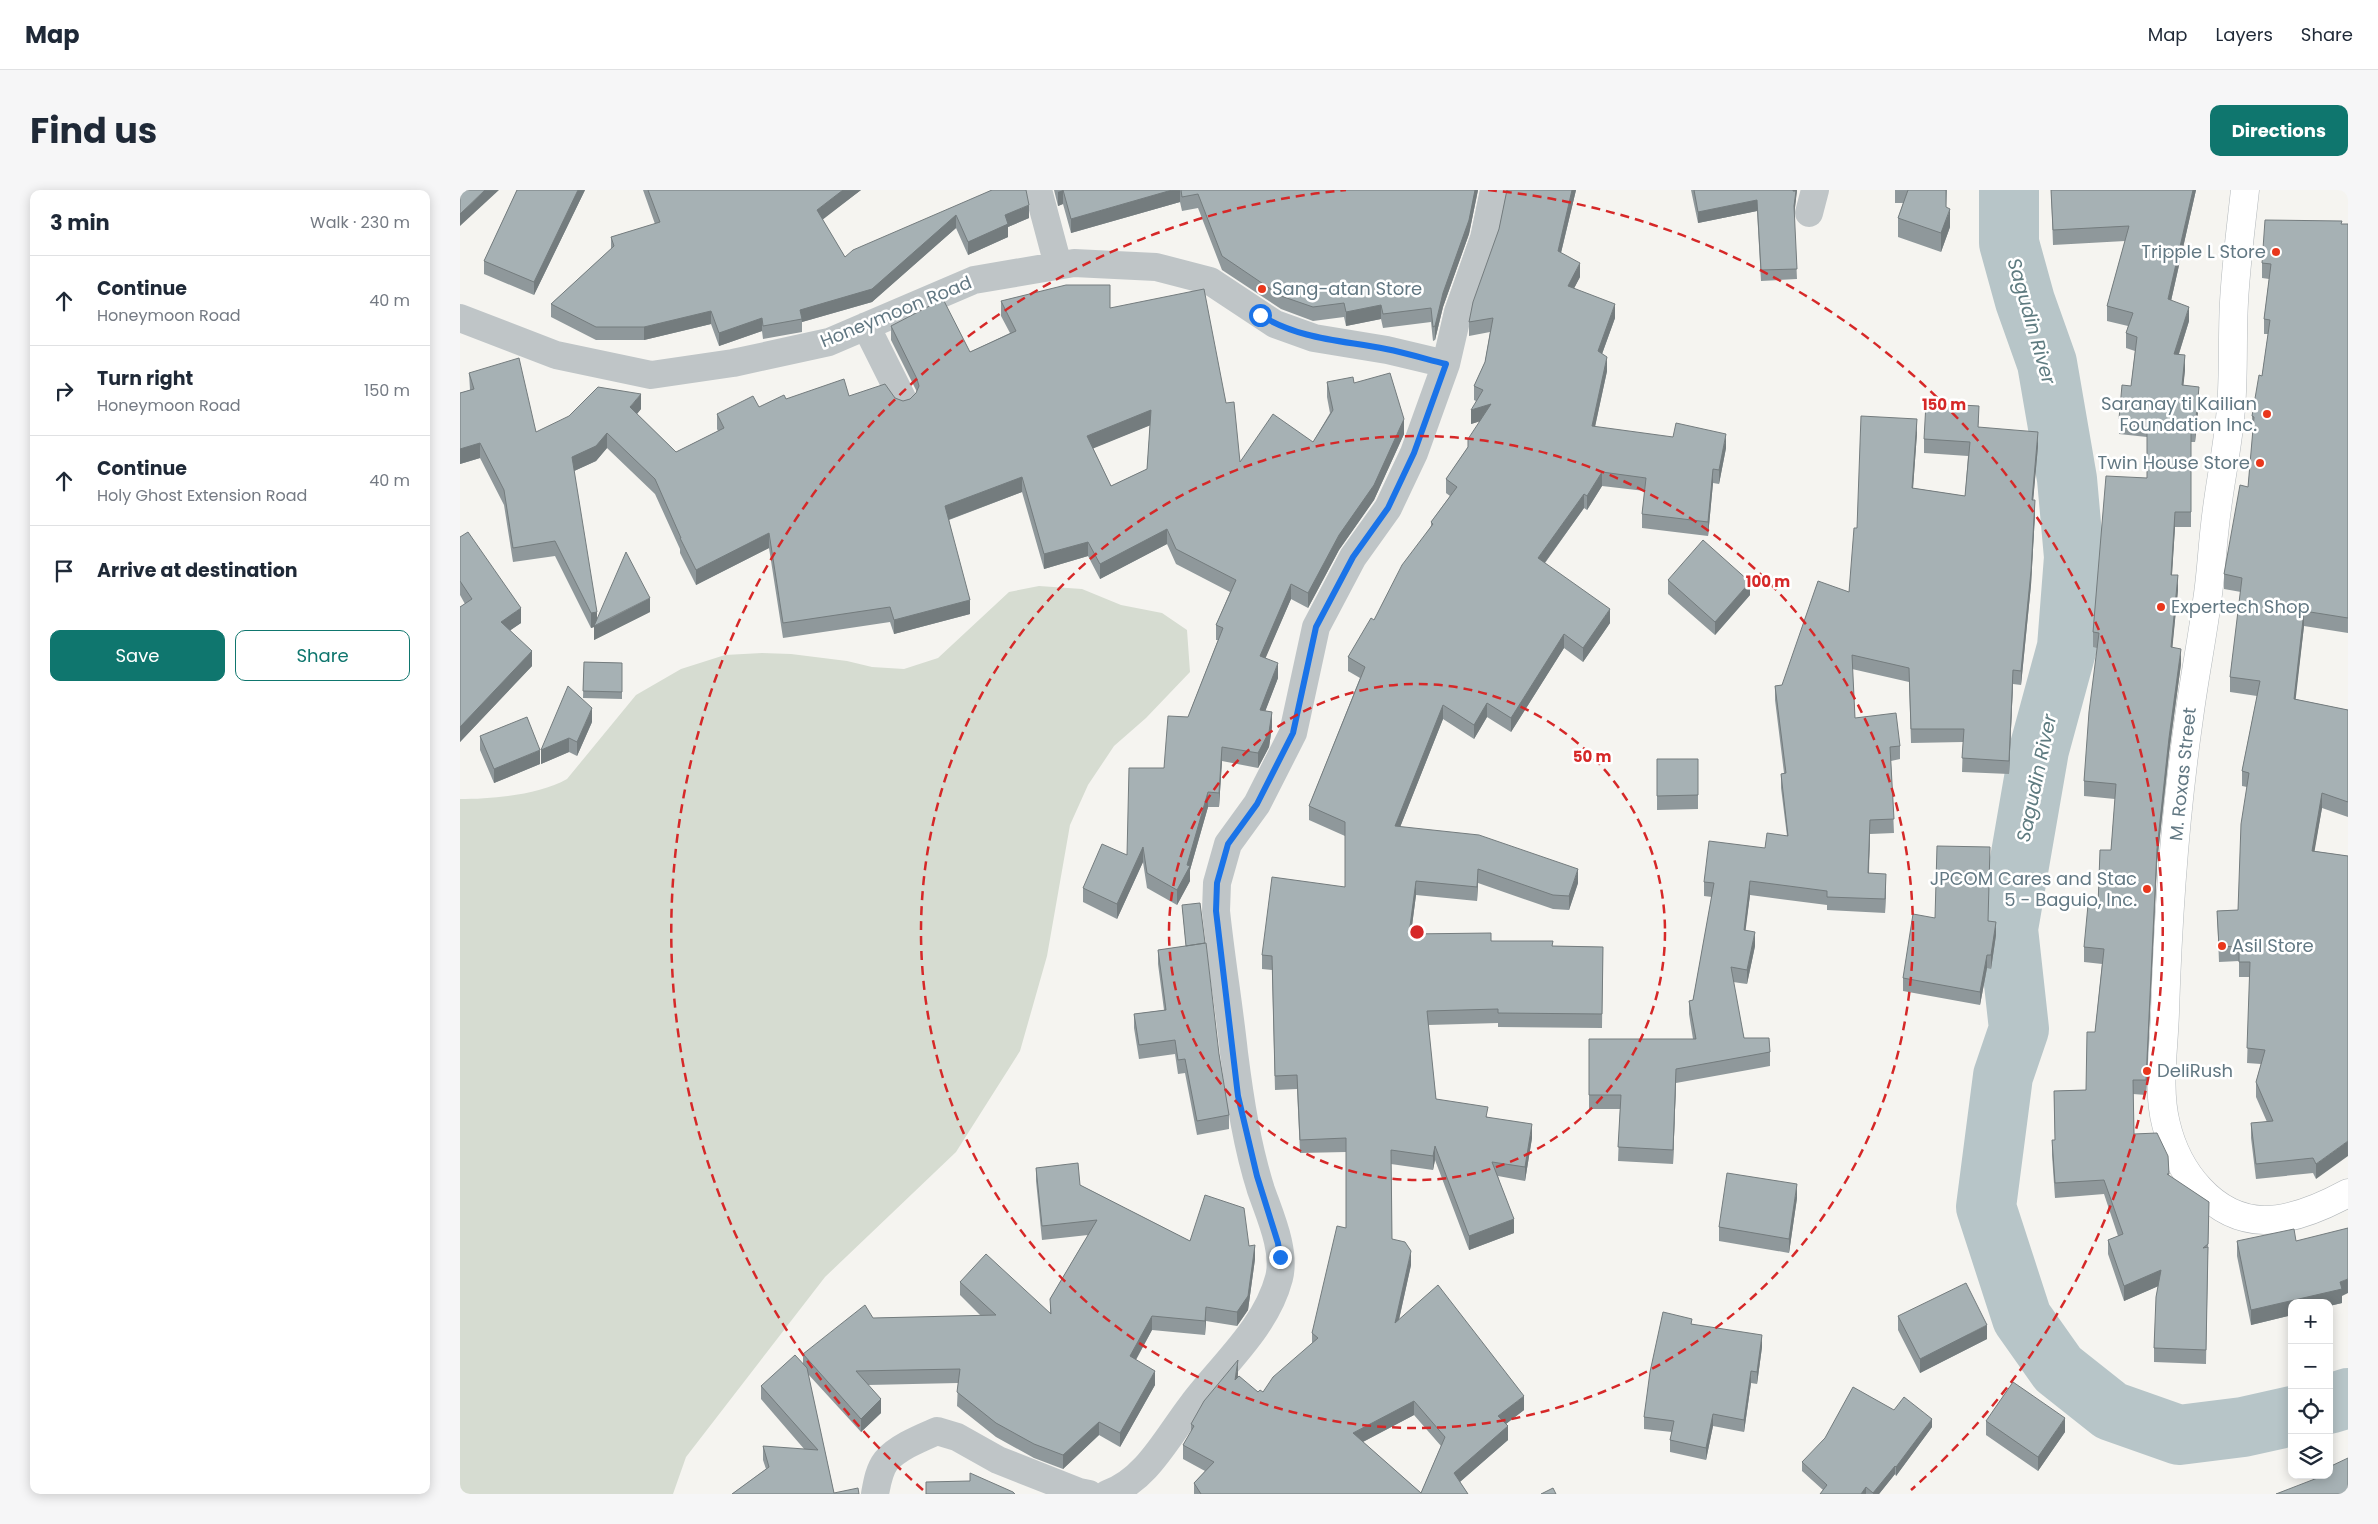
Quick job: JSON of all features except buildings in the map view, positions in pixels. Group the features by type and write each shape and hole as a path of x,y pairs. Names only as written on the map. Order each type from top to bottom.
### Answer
{"main road":[{"name":"M. Roxas Street","path":"2245,190 2234,301 2232,408 2214,525 2208,599 2188,719 2178,807 2167,954 2162,1094 2165,1124 2181,1162 2192,1182 2203,1194 2230,1212 2250,1219 2284,1218 2330,1203 2348,1193"}],"street":[{"path":"1038,190 1058,265"},
{"path":"1107,1494 1117,1490 1134,1477 1158,1453 1192,1404 1249,1334 1272,1302 1278,1282 1280,1275 1278,1243 1257,1176 1238,1096 1235,1055 1216,911 1217,883 1228,844 1257,804 1293,733 1316,627 1353,557 1388,508 1414,453 1446,364 1458,312 1484,238 1494,190"},
{"name":"Honeymoon Road","path":"460,318 556,355 651,375 733,363 829,342 974,280 1074,263 1156,267 1210,281 1275,324 1314,338 1387,350 1446,364"},
{"path":"866,326 903,400"},
{"path":"875,1494 879,1476 886,1460 902,1449 937,1431 957,1437 998,1460 1079,1492 1089,1494"}],"shaded area":[{"path":"1039,586 1082,589 1121,605 1162,613 1187,630 1190,672 1146,718 1114,746 1088,785 1070,825 1047,956 1020,1051 956,1152 825,1277 686,1457 673,1494 460,1494 460,799 515,795 543,789 567,779 636,695 681,669 725,655 762,653 791,654 847,661 872,667 904,669 938,658 1009,592"}],"waterway":[{"name":"Sagudin River","path":"2009,190 2009,243 2025,301 2047,363 2067,479 2074,557 2067,647 2039,750 2008,929 2019,1029 2003,1076 1986,1207 2022,1318 2058,1369 2111,1411 2179,1435 2243,1427 2288,1417"},
{"name":"Sagudin River","path":"2333,1403 2348,1398"}],"place":[{"name":"Tripple L Store","path":"2276,252"},
{"name":"Sang-atan Store","path":"1262,289"},
{"name":"Saranay ti Kailian Foundation Inc.","path":"2267,414"},
{"name":"Twin House Store","path":"2260,463"},
{"name":"Expertech Shop","path":"2161,607"},
{"name":"JPCOM Cares and Stac 5 - Baguio, Inc.","path":"2147,889"},
{"name":"Asil Store","path":"2222,946"},
{"name":"DeliRush","path":"2147,1071"}],"route":[{"path":"1260,315 1275,324 1314,338 1347,342 1446,364 1414,453 1388,508 1353,557 1316,627 1293,733 1257,804 1228,844 1217,883 1216,911 1235,1055 1238,1096 1257,1176 1278,1243 1280,1257"}]}
